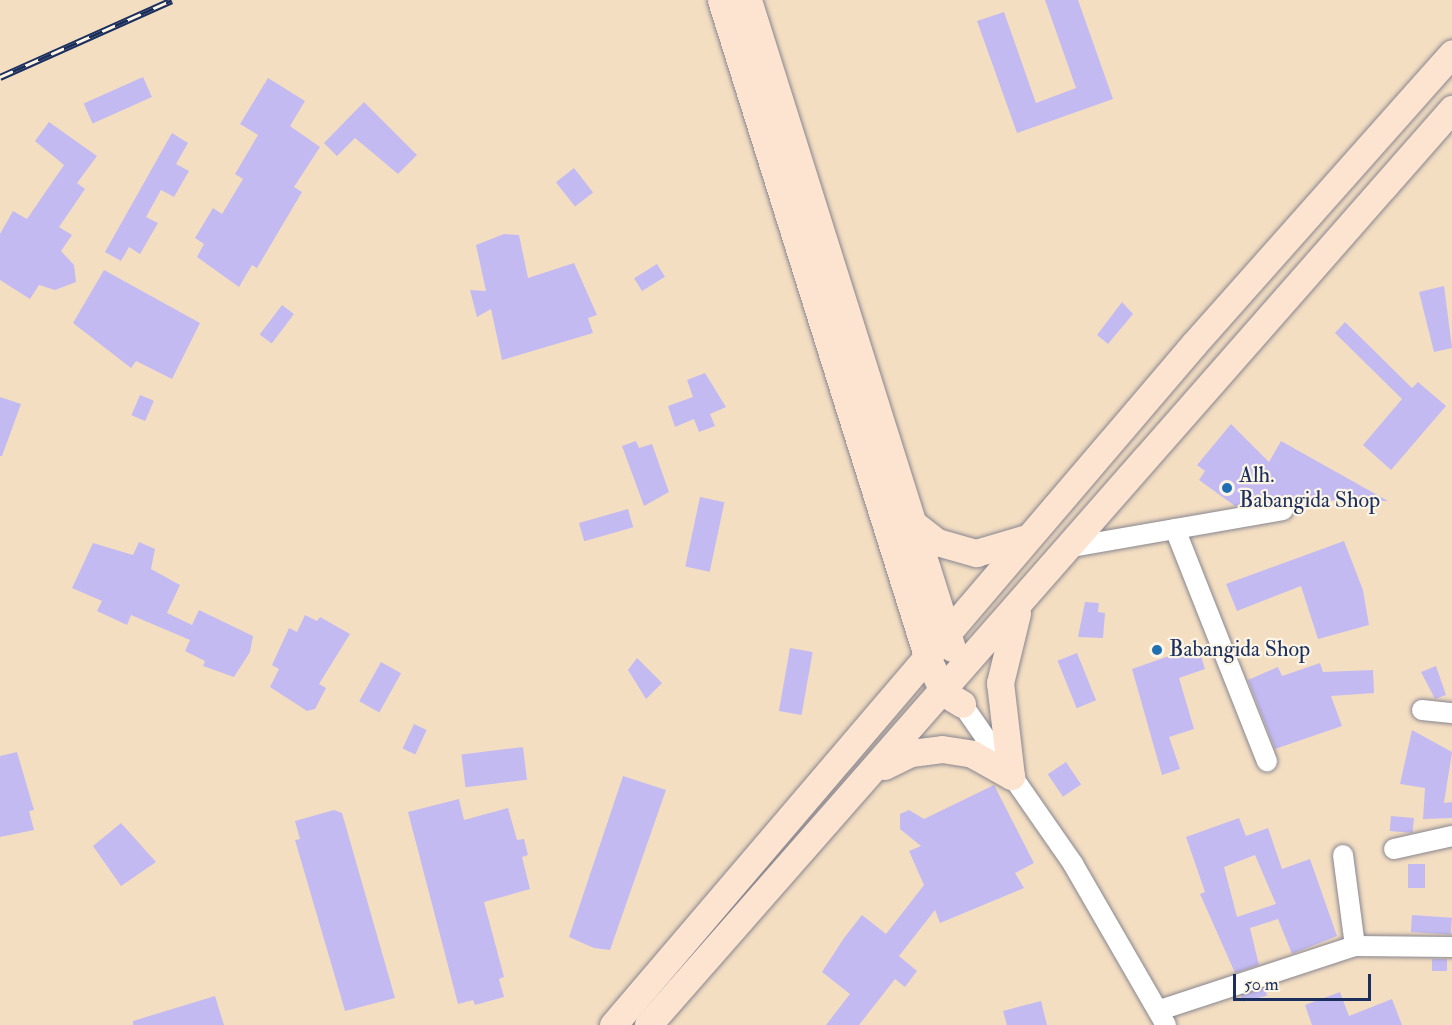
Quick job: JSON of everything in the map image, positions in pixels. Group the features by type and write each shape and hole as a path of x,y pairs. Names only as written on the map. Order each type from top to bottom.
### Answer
{"main road":[{"path":"721,0 928,659 955,690"},
{"path":"747,0 915,525 948,635 955,690"},
{"path":"613,1025 1284,240 1389,129 1452,53"},
{"path":"648,1025 869,777 955,690 1028,592 1072,547 1444,118"},
{"path":"915,525 937,542 976,553 1005,548 1032,535"},
{"path":"1011,776 1000,683 1009,633 1028,592"},
{"path":"869,777 896,759 942,749 972,754 1011,776"}],"street":[{"path":"1072,547 1283,510"},
{"path":"1175,529 1267,761"},
{"path":"955,690 1011,776 1073,864 1163,1017 1364,946 1415,944 1452,947"},
{"path":"1422,710 1452,713"},
{"path":"1394,849 1452,836"},
{"path":"1343,855 1364,946"}],"building":[{"path":"1045,0 1078,0 1113,99 1017,133 977,21 1004,12 1036,103 1076,88"},
{"path":"143,77 152,97 93,124 84,103"},
{"path":"268,78 305,101 290,126 320,147 294,187 302,192 257,268 252,265 239,287 197,257 204,244 195,238 213,208 222,214 243,179 235,174 258,135 240,124"},
{"path":"364,102 417,155 398,174 355,138 337,156 324,143"},
{"path":"49,122 97,156 77,183 85,189 59,227 72,235 61,251 74,265 76,282 55,290 39,285 30,299 0,280 0,234 13,211 27,219 64,165 35,141"},
{"path":"172,133 188,143 176,164 189,171 174,197 161,190 146,217 158,223 140,254 129,247 121,261 105,252"},
{"path":"574,168 593,192 575,207 556,182"},
{"path":"504,234 519,235 528,278 574,263 597,315 588,318 593,333 502,360 491,309 477,317 470,290 486,291 476,245"},
{"path":"657,264 665,277 642,291 634,278"},
{"path":"104,270 200,323 172,379 136,361 131,368 73,323"},
{"path":"1444,286 1452,348 1434,352 1419,292"},
{"path":"1122,302 1133,314 1108,344 1097,335"},
{"path":"282,305 294,314 272,344 260,335"},
{"path":"1345,322 1412,388 1418,382 1446,406 1391,470 1363,445 1402,399 1335,333"},
{"path":"705,373 726,407 710,414 715,426 699,432 694,419 675,427 668,406 693,397 687,380"},
{"path":"140,395 154,401 145,421 131,415"},
{"path":"0,397 21,404 2,456 0,456"},
{"path":"1231,424 1269,462 1281,441 1388,501 1270,500 1257,494 1257,502 1235,506 1199,480 1205,471 1197,465"},
{"path":"636,441 639,448 652,444 669,492 644,506 622,446"},
{"path":"700,497 724,502 710,572 685,566"},
{"path":"628,509 633,527 584,541 579,523"},
{"path":"1344,541 1363,590 1369,625 1318,639 1301,586 1237,611 1226,584"},
{"path":"139,542 155,549 151,569 180,585 167,613 192,625 199,610 253,636 250,652 234,677 203,666 205,661 185,651 190,640 131,615 127,625 97,611 102,601 72,588 93,543 133,555"},
{"path":"1085,602 1099,603 1098,612 1105,613 1103,638 1078,637"},
{"path":"305,615 317,621 320,617 350,634 319,684 326,688 315,709 307,711 270,687 279,669 272,665 289,628 297,632"},
{"path":"1198,646 1205,669 1179,678 1194,729 1169,737 1180,769 1162,775 1132,669"},
{"path":"790,648 813,652 802,715 779,711"},
{"path":"1077,653 1096,700 1077,708 1058,661"},
{"path":"637,658 662,683 646,699 628,670"},
{"path":"381,662 401,673 379,713 359,701"},
{"path":"1320,663 1323,672 1373,670 1374,693 1331,696 1342,726 1275,749 1248,680 1278,667 1282,676"},
{"path":"1436,666 1446,695 1435,699 1421,672"},
{"path":"414,724 427,730 415,754 403,748"},
{"path":"1412,730 1452,752 1444,803 1452,802 1452,818 1423,819 1425,788 1400,784"},
{"path":"523,747 527,780 465,787 461,755"},
{"path":"17,752 34,810 29,811 34,830 0,837 0,756"},
{"path":"1066,762 1081,784 1063,797 1048,774"},
{"path":"623,776 666,790 610,950 594,948 569,937"},
{"path":"994,785 1034,863 1015,873 1024,888 940,923 935,910 899,956 917,971 905,987 895,979 859,1025 826,1025 850,994 822,972 844,938 862,915 886,934 924,885 909,851 921,846 900,829 900,814 909,810 924,819"},
{"path":"459,799 464,820 508,808 517,840 524,839 528,855 522,857 530,889 484,902 504,977 499,979 504,997 475,1005 473,1000 458,1004 408,812"},
{"path":"334,810 342,813 395,998 345,1011 295,840 300,839 295,821"},
{"path":"1391,816 1414,818 1413,833 1390,831"},
{"path":"1239,818 1246,836 1268,828 1282,869 1310,859 1337,936 1292,954 1278,919 1250,928 1259,965 1235,973 1200,894 1205,892 1186,837","holes":["1255,855 1276,904 1237,917 1224,867"]},
{"path":"121,823 156,862 121,886 93,846"},
{"path":"1408,864 1425,864 1425,888 1408,888"},
{"path":"1412,915 1452,918 1451,935 1411,932"},
{"path":"1432,959 1447,959 1447,971 1432,971"},
{"path":"1265,988 1267,996 1243,1002 1241,994"},
{"path":"1340,992 1349,1016 1392,999 1402,1025 1312,1025 1305,1005"},
{"path":"215,996 224,1025 133,1025 133,1021"},
{"path":"1041,1001 1047,1025 1007,1025 1003,1011"}],"railway":[{"path":"0,77 172,0"}],"place":[{"name":"Alh. Babangida Shop","path":"1227,488"},
{"name":"Babangida Shop","path":"1157,650"}]}
